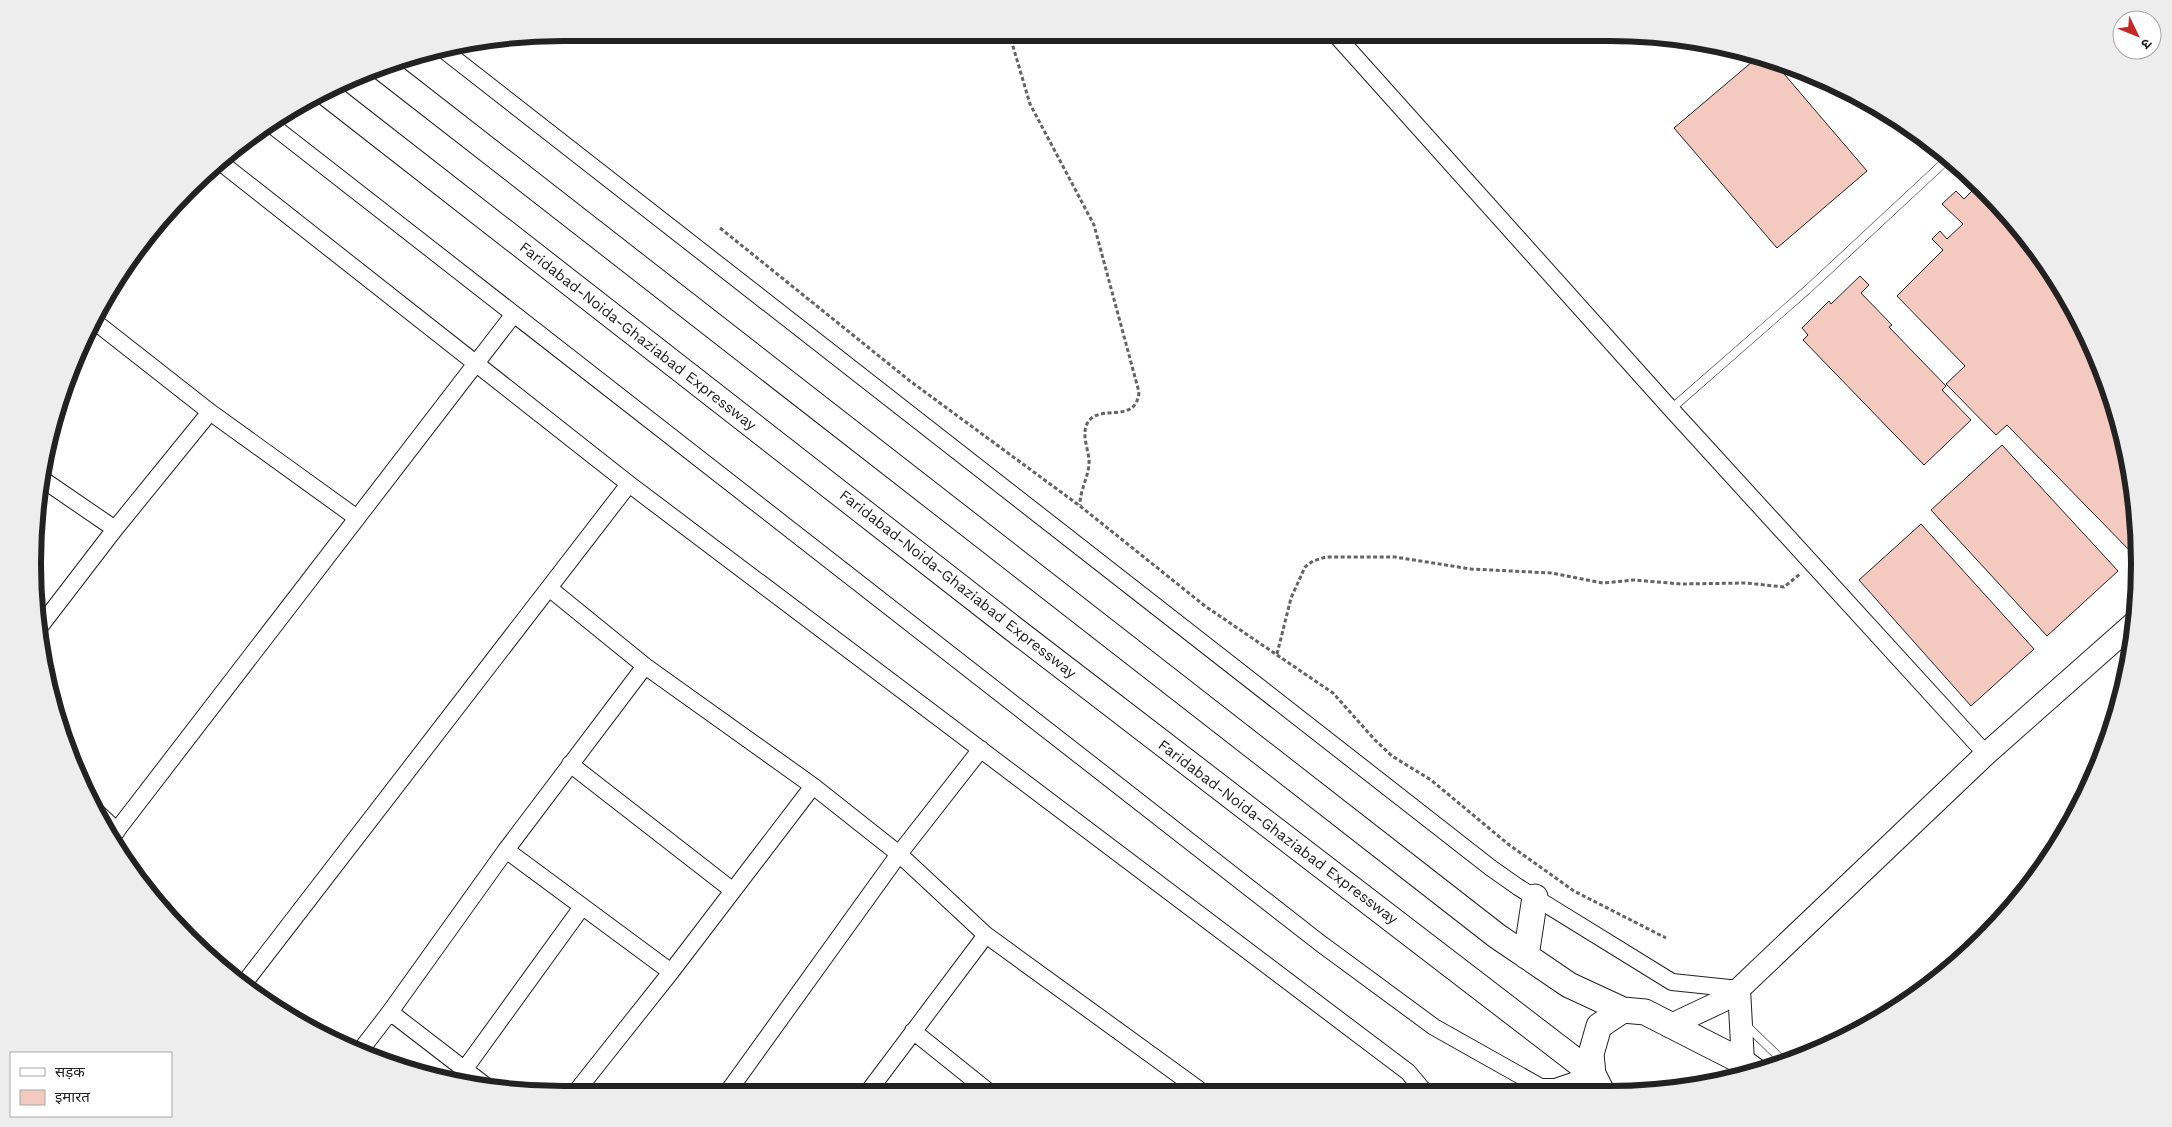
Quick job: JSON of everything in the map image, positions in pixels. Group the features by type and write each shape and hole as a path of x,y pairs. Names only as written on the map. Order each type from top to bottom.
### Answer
{"main road":[{"path":"388,72 1410,869 1526,956 1568,986 1623,1010 1645,1012 1748,1066"},
{"name":"Faridabad-Noida-Ghaziabad Expressway","path":"331,96 1597,1082"},
{"path":"1526,956 1535,897"},
{"path":"1597,1082 1591,1054 1600,1026 1623,1010"}],"street":[{"path":"1341,41 1671,409 1986,754"},
{"path":"449,54 1491,868 1672,982 1739,989"},
{"path":"275,128 1320,943 1434,1027 1538,1086"},
{"path":"225,166 629,484 1408,1072 1420,1086"},
{"path":"115,832 514,314"},
{"path":"99,326 210,412 357,518"},
{"path":"45,620 210,412"},
{"path":"48,483 115,529"},
{"path":"247,979 629,484"},
{"path":"549,588 645,666 813,786 898,854 986,935 1194,1086"},
{"path":"1669,1026 1722,1001 1739,989 1986,754 2126,631"},
{"path":"364,1046 506,850 645,666"},
{"path":"732,1086 898,854 981,749"},
{"path":"570,764 732,890"},
{"path":"581,1086 671,972 813,786"},
{"path":"506,850 671,972"},
{"path":"464,1070 582,907"},
{"path":"872,1086 986,935"},
{"path":"1739,989 1740,1020 1748,1066"},
{"path":"390,1012 475,1078"},
{"path":"913,1031 982,1086"},
{"path":"1563,1086 1597,1082"}],"lane":[{"path":"1671,409 1807,290 1943,163"},
{"path":"1740,1020 1779,1057"}],"path":[{"path":"1012,41 1030,104 1094,225 1139,392 1136,403 1129,410 1095,416 1087,423 1085,434 1089,465 1080,493 1080,506"},
{"path":"720,228 910,381 1080,506 1205,606 1333,693 1392,756 1431,780 1523,854 1574,891 1666,938"},
{"path":"1278,654 1291,598 1305,567 1313,561 1326,557 1394,557 1471,569 1551,573 1604,583 1634,580 1681,584 1746,583 1774,587 1784,587 1812,564"}],"building":[{"path":"1752,62 1782,71 1867,171 1777,248 1674,128"},
{"path":"1973,190 2001,219 2043,273 2077,333 2091,364 2113,428 2126,495 2131,552 2007,425 1996,435 1946,384 1965,366 1897,296 1943,250 1932,239 1940,231 1947,239 1963,224 1942,204 1956,191 1964,199"},
{"path":"1860,276 1869,285 1861,293 1892,325 1889,327 1946,386 1942,390 1971,420 1924,465 1803,340 1808,335 1802,328 1829,301 1831,304"},
{"path":"2002,445 2118,571 2047,636 1931,510"},
{"path":"1921,524 2034,649 1971,706 1859,580"}]}
